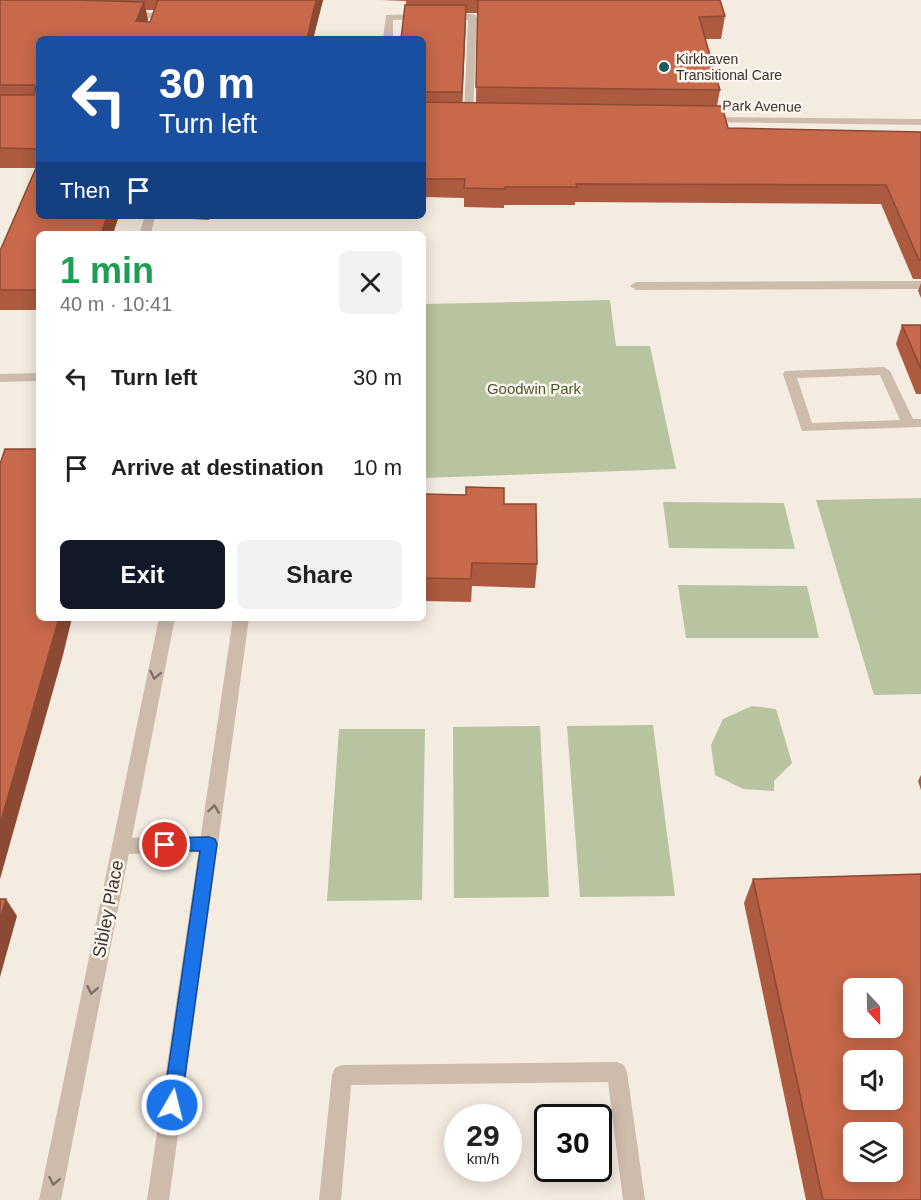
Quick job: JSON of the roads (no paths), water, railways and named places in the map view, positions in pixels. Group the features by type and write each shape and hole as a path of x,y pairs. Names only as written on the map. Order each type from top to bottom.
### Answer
{"street":[{"path":"113,14 156,15 148,36"},
{"path":"387,36 389,17 473,17 469,115"},
{"path":"457,115 480,116"},
{"name":"Park Avenue","path":"695,118 921,122"},
{"path":"636,286 921,285"},
{"path":"884,370 914,423 807,428 789,374 884,370"},
{"path":"0,378 36,377"},
{"name":"Sibley Place","path":"50,1200 166,621"},
{"path":"158,1200 241,621"},
{"path":"121,846 209,844"},
{"path":"330,1200 342,1075 616,1072 634,1200"}],"place":[{"name":"Kirkhaven Transitional Care","path":"664,67"}],"park label":[{"name":"Goodwin Park","path":"534,388"}]}
